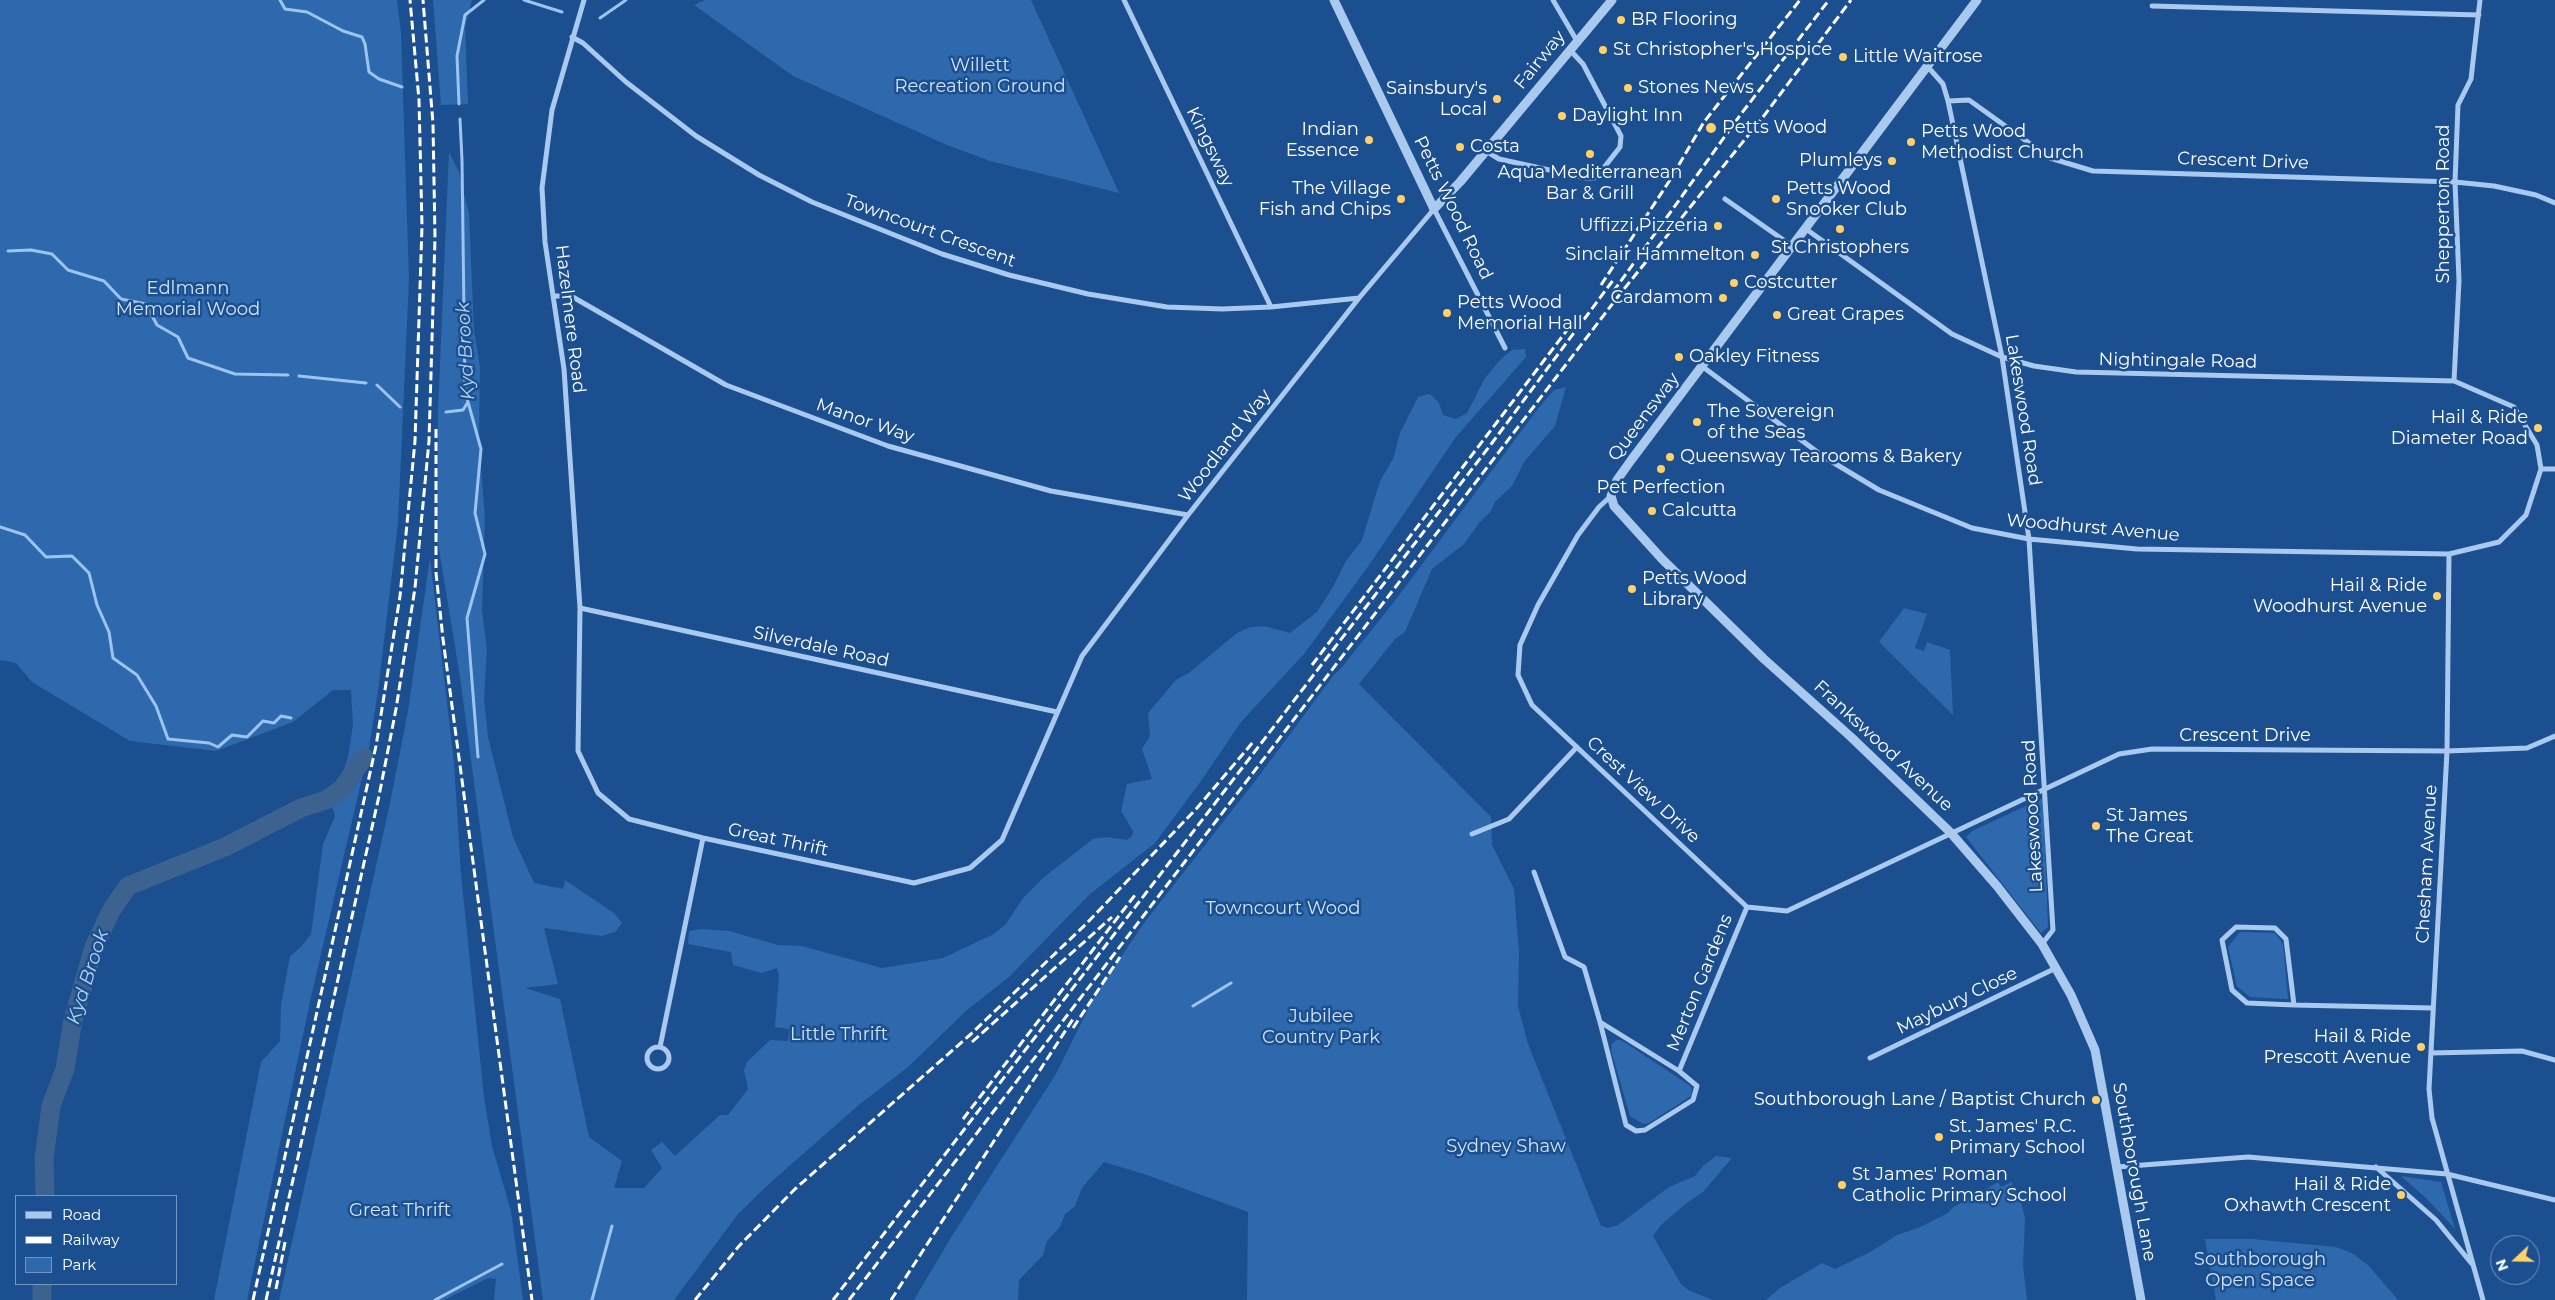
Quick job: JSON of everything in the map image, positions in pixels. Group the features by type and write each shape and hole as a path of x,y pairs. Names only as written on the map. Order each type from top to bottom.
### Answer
{"street":[{"name":"Hazelmere Road","path":"580,608 564,369 546,242 542,188 547,132 572,37 584,0"},
{"name":"Kingsway","path":"1124,0 1271,307"},
{"name":"Petts Wood Road","path":"1334,0 1434,209 1505,348"},
{"path":"1553,0 1577,41"},
{"name":"Fairway","path":"1434,209 1486,151 1612,0"},
{"name":"Queensway","path":"1611,496 1617,480 1978,0"},
{"path":"2228,0 2228,7"},
{"name":"Shepperton Road","path":"2454,381 2459,280 2455,182 2458,105 2471,79 2480,0"},
{"path":"2152,6 2479,15"},
{"name":"Towncourt Crescent","path":"572,37 582,43 626,82 696,136 759,176 812,202 942,254 1009,275 1088,294 1167,307 1222,309 1271,307 1359,298"},
{"path":"1486,151 1499,159 1586,178 1594,178 1598,174 1620,147 1621,136 1584,64 1570,50"},
{"name":"Lakeswood Road","path":"1928,67 1943,84 1948,101 2002,357 2029,539 2053,930 2042,944"},
{"name":"Crescent Drive","path":"1948,101 1969,100 2050,158 2093,171 2455,182 2503,188 2536,195 2555,203"},
{"path":"1725,199 1793,247"},
{"name":"Woodland Way","path":"1057,712 1082,656 1188,515 1359,298 1434,209"},
{"name":"Nightingale Road","path":"1806,229 1952,334 2002,357 2034,366 2076,372 2454,381 2514,407 2537,445 2541,469"},
{"name":"Manor Way","path":"554,296 570,296 726,385 888,446 1051,491 1188,515"},
{"name":"Woodhurst Avenue","path":"1703,367 1824,457 1879,490 1972,528 2029,539 2137,549 2449,554 2499,542 2526,515 2541,469"},
{"path":"2541,469 2555,470"},
{"name":"Crest View Drive","path":"1611,496 1599,507 1578,535 1538,605 1520,645 1518,675 1532,705 1747,906"},
{"name":"Frankswood Avenue","path":"1611,496 1614,506 1662,559 1764,659 1851,737 1950,832 1997,886 2042,944 2057,968 2095,1050"},
{"name":"Chesham Avenue","path":"2449,554 2447,751 2429,1089 2432,1118 2483,1300"},
{"name":"Silverdale Road","path":"580,608 1057,712"},
{"name":"Great Thrift","path":"580,608 578,751 598,793 629,819 703,838 914,883 970,868 1002,840 1057,712"},
{"name":"Crescent Drive","path":"1950,832 2119,754 2152,749 2447,751 2527,748 2555,736"},
{"path":"1472,834 1509,819 1577,747"},
{"path":"1747,906 1787,911 1950,832"},
{"path":"660,1047 703,838"},
{"name":"Merton Gardens","path":"1534,872 1565,957 1584,967 1626,1125 1636,1132 1645,1130 1693,1100 1697,1086 1679,1071 1600,1022"},
{"name":"Merton Gardens","path":"1679,1071 1747,906"},
{"path":"2294,1005 2286,939 2275,928 2236,926 2222,940 2232,990 2248,1002 2294,1005 2432,1008"},
{"name":"Maybury Close","path":"1870,1058 2057,968"},
{"path":"660,1047 667,1052 669,1059 665,1067 654,1069 648,1064 648,1054 653,1048 660,1047"},
{"name":"Southborough Lane","path":"2095,1050 2141,1300"},
{"path":"2431,1053 2522,1051 2555,1060"},
{"path":"2117,1166 2248,1156 2447,1174 2555,1200"},
{"path":"2376,1167 2436,1220 2475,1268"}],"green space":[{"name":"Edlmann Memorial Wood","path":"0,0 397,0 401,33 409,279 398,523 378,691 369,748 311,997 247,1300 214,1300 261,1062 280,1041 281,1005 290,956 301,947 311,934 323,844 335,816 332,806 348,757 353,725 351,690 333,690 293,722 216,751 130,741 32,682 16,663 0,660"},
{"path":"433,0 472,0 465,27 468,104 441,105"},
{"name":"Willett Recreation Ground","path":"705,0 1031,0 1119,193 990,161 947,145 793,76 694,5"},
{"name":"Little Thrift","path":"449,152 459,172 469,214 474,330 480,367 479,443 485,518 482,610 487,650 484,698 488,737 513,837 534,883 563,889 565,880 614,913 622,923 615,932 602,936 544,928 558,984 525,988 560,999 589,1137 622,1161 614,1188 644,1188 662,1168 651,1150 662,1142 675,1156 720,1115 728,1115 748,1089 744,1070 747,1062 770,1040 788,1041 789,1029 775,1027 779,976 777,968 762,973 733,965 731,952 688,944 689,931 701,929 729,931 778,945 802,946 882,968 943,958 994,934 1006,924 1023,898 1043,878 1093,839 1107,837 1127,840 1132,836 1133,831 1121,811 1127,784 1152,779 1142,749 1150,736 1148,713 1176,680 1190,672 1237,633 1250,627 1264,626 1290,633 1317,612 1333,587 1346,561 1362,540 1380,481 1393,459 1400,433 1418,397 1430,394 1439,403 1443,415 1456,419 1467,413 1485,378 1502,358 1512,350 1525,349 1526,357 1456,437 1367,568 1304,654 1241,722 1201,781 1155,843 1090,894 1009,977 967,1010 908,1067 860,1104 770,1183 738,1214 674,1300 543,1300 460,677 437,537 438,411"},
{"name":"Jubilee Country Park","path":"1566,387 1555,426 1524,462 1512,486 1495,502 1491,511 1480,522 1464,544 1432,569 1405,632 1395,639 1359,684 1491,817 1492,845 1514,889 1519,953 1518,1006 1528,1044 1601,1226 1608,1228 1618,1225 1669,1187 1695,1176 1704,1165 1716,1156 1732,1158 1703,1192 1661,1225 1653,1236 1681,1284 1688,1290 1713,1300 1247,1300 1248,1212 1147,1175 1104,1162 1082,1188 1075,1206 1065,1214 1060,1227 1047,1241 1043,1255 1019,1280 1018,1300 914,1300 950,1239 1056,1074 1094,997 1144,923 1259,776 1333,676 1394,602 1537,410 1554,390"},
{"name":"Great Thrift","path":"430,558 454,763 461,874 484,1097 492,1146 511,1211 523,1300 494,1300 496,1279 488,1278 444,1300 279,1300 389,808 408,711"},
{"path":"1904,608 1927,614 1915,648 1924,651 1927,642 1950,650 1953,715 1879,642"},
{"path":"2043,798 2048,927 2041,933 1966,837 1972,831"},
{"path":"2240,932 2275,933 2283,944 2288,999 2250,997 2237,986 2228,947"},
{"path":"1616,1040 1621,1040 1689,1085 1692,1088 1691,1096 1649,1123 1643,1124 1630,1116 1611,1050 1612,1044"},
{"path":"2401,1176 2441,1182 2455,1229 2427,1199"},
{"path":"1998,1182 2001,1187 2012,1182 2013,1190 2014,1188 2019,1195 2025,1218 2023,1266 2027,1300 1766,1300 1780,1288 1822,1263 1835,1269 1872,1251 1897,1235 1918,1228 1948,1213 1952,1208"},
{"name":"Southborough Open Space","path":"2205,1239 2252,1239 2336,1247 2352,1253 2369,1266 2398,1300 2216,1300"}],"waterway":[{"path":"280,0 285,9 307,12 343,31 362,37 365,44 369,72 379,79 402,87"},
{"name":"Kyd Brook","path":"459,104 457,56 465,15 484,0"},
{"name":"Kyd Brook","path":"524,0 562,12"},
{"name":"Kyd Brook","path":"600,18 626,0"},
{"name":"Kyd Brook","path":"460,119 465,391 481,449 475,513 485,554 467,618 478,757"},
{"path":"8,251 31,250 52,254 68,270 104,281 121,299 146,304 157,325 178,337 188,358 235,374 288,375"},
{"path":"299,376 366,383"},
{"path":"377,385 400,407"},
{"path":"446,412 463,410 468,402"},
{"path":"0,527 25,535 46,557 72,556 89,573 97,605 109,632 113,658 137,675 156,706 168,739 209,743 218,747 232,735 247,737 263,721 274,723 281,716 291,718"},
{"name":"Kyd Brook","path":"45,1195 44,1159 51,1106 65,1069 73,1020 94,947 111,911 128,886 225,847 301,808 326,800 342,789 364,757"},
{"name":"Kyd Brook","path":"347,770 354,771"},
{"path":"1193,1006 1231,983"},
{"path":"592,1300 612,1226"},
{"path":"435,1300 502,1264"},
{"name":"Kyd Brook","path":"42,1285 42,1300"}],"railway":[{"path":"253,1300 376,746 400,596 415,441 422,226 419,100 410,0"},
{"path":"266,1300 379,796 396,709 415,588 429,441 435,238 433,124 423,0"},
{"path":"1601,285 1670,180 1704,122 1800,0"},
{"path":"1613,292 1741,114 1829,0"},
{"path":"849,1300 1620,294 1763,117 1851,0"},
{"path":"833,1300 1492,443 1614,279"},
{"path":"1312,665 1574,321"},
{"path":"436,429 436,573 443,639 532,1300"},
{"path":"695,1300 739,1246 795,1189 971,1034 1086,924 1197,808 1254,741"},
{"path":"963,1119 1135,895"},
{"path":"972,1042 1112,917"},
{"path":"1073,1028 1120,957"},
{"path":"891,1300 1073,1019"},
{"path":"276,1289 285,1242"}],"place":[{"name":"BR Flooring","path":"1621,20"},
{"name":"St Christopher's Hospice","path":"1603,50"},
{"name":"Little Waitrose","path":"1843,57"},
{"name":"Stones News","path":"1628,88"},
{"name":"Sainsbury's Local","path":"1497,99"},
{"name":"Daylight Inn","path":"1562,116"},
{"name":"Petts Wood","path":"1711,128"},
{"name":"Indian Essence","path":"1369,140"},
{"name":"Petts Wood Methodist Church","path":"1911,142"},
{"name":"Costa","path":"1460,147"},
{"name":"Aqua Mediterranean Bar & Grill","path":"1590,154"},
{"name":"Plumleys","path":"1892,161"},
{"name":"The Village Fish and Chips","path":"1401,199"},
{"name":"Petts Wood Snooker Club","path":"1776,199"},
{"name":"Uffizzi Pizzeria","path":"1718,226"},
{"name":"St Christophers","path":"1840,229"},
{"name":"Sinclair Hammelton","path":"1755,255"},
{"name":"Costcutter","path":"1734,283"},
{"name":"Cardamom","path":"1723,298"},
{"name":"Petts Wood Memorial Hall","path":"1447,313"},
{"name":"Great Grapes","path":"1777,315"},
{"name":"Oakley Fitness","path":"1679,357"},
{"name":"The Sovereign of the Seas","path":"1697,422"},
{"name":"Hail & Ride Diameter Road","path":"2538,428"},
{"name":"Queensway Tearooms & Bakery","path":"1670,457"},
{"name":"Pet Perfection","path":"1661,469"},
{"name":"Calcutta","path":"1652,511"},
{"name":"Petts Wood Library","path":"1632,589"},
{"name":"Hail & Ride Woodhurst Avenue","path":"2437,596"},
{"name":"St James The Great","path":"2096,826"},
{"name":"Hail & Ride Prescott Avenue","path":"2421,1047"},
{"name":"Southborough Lane / Baptist Church","path":"2096,1100"},
{"name":"St. James' R.C. Primary School","path":"1939,1137"},
{"name":"St James' Roman Catholic Primary School","path":"1842,1185"},
{"name":"Hail & Ride Oxhawth Crescent","path":"2401,1195"}],"park label":[{"name":"Towncourt Wood","path":"1283,909"},
{"name":"Sydney Shaw","path":"1506,1147"}]}
